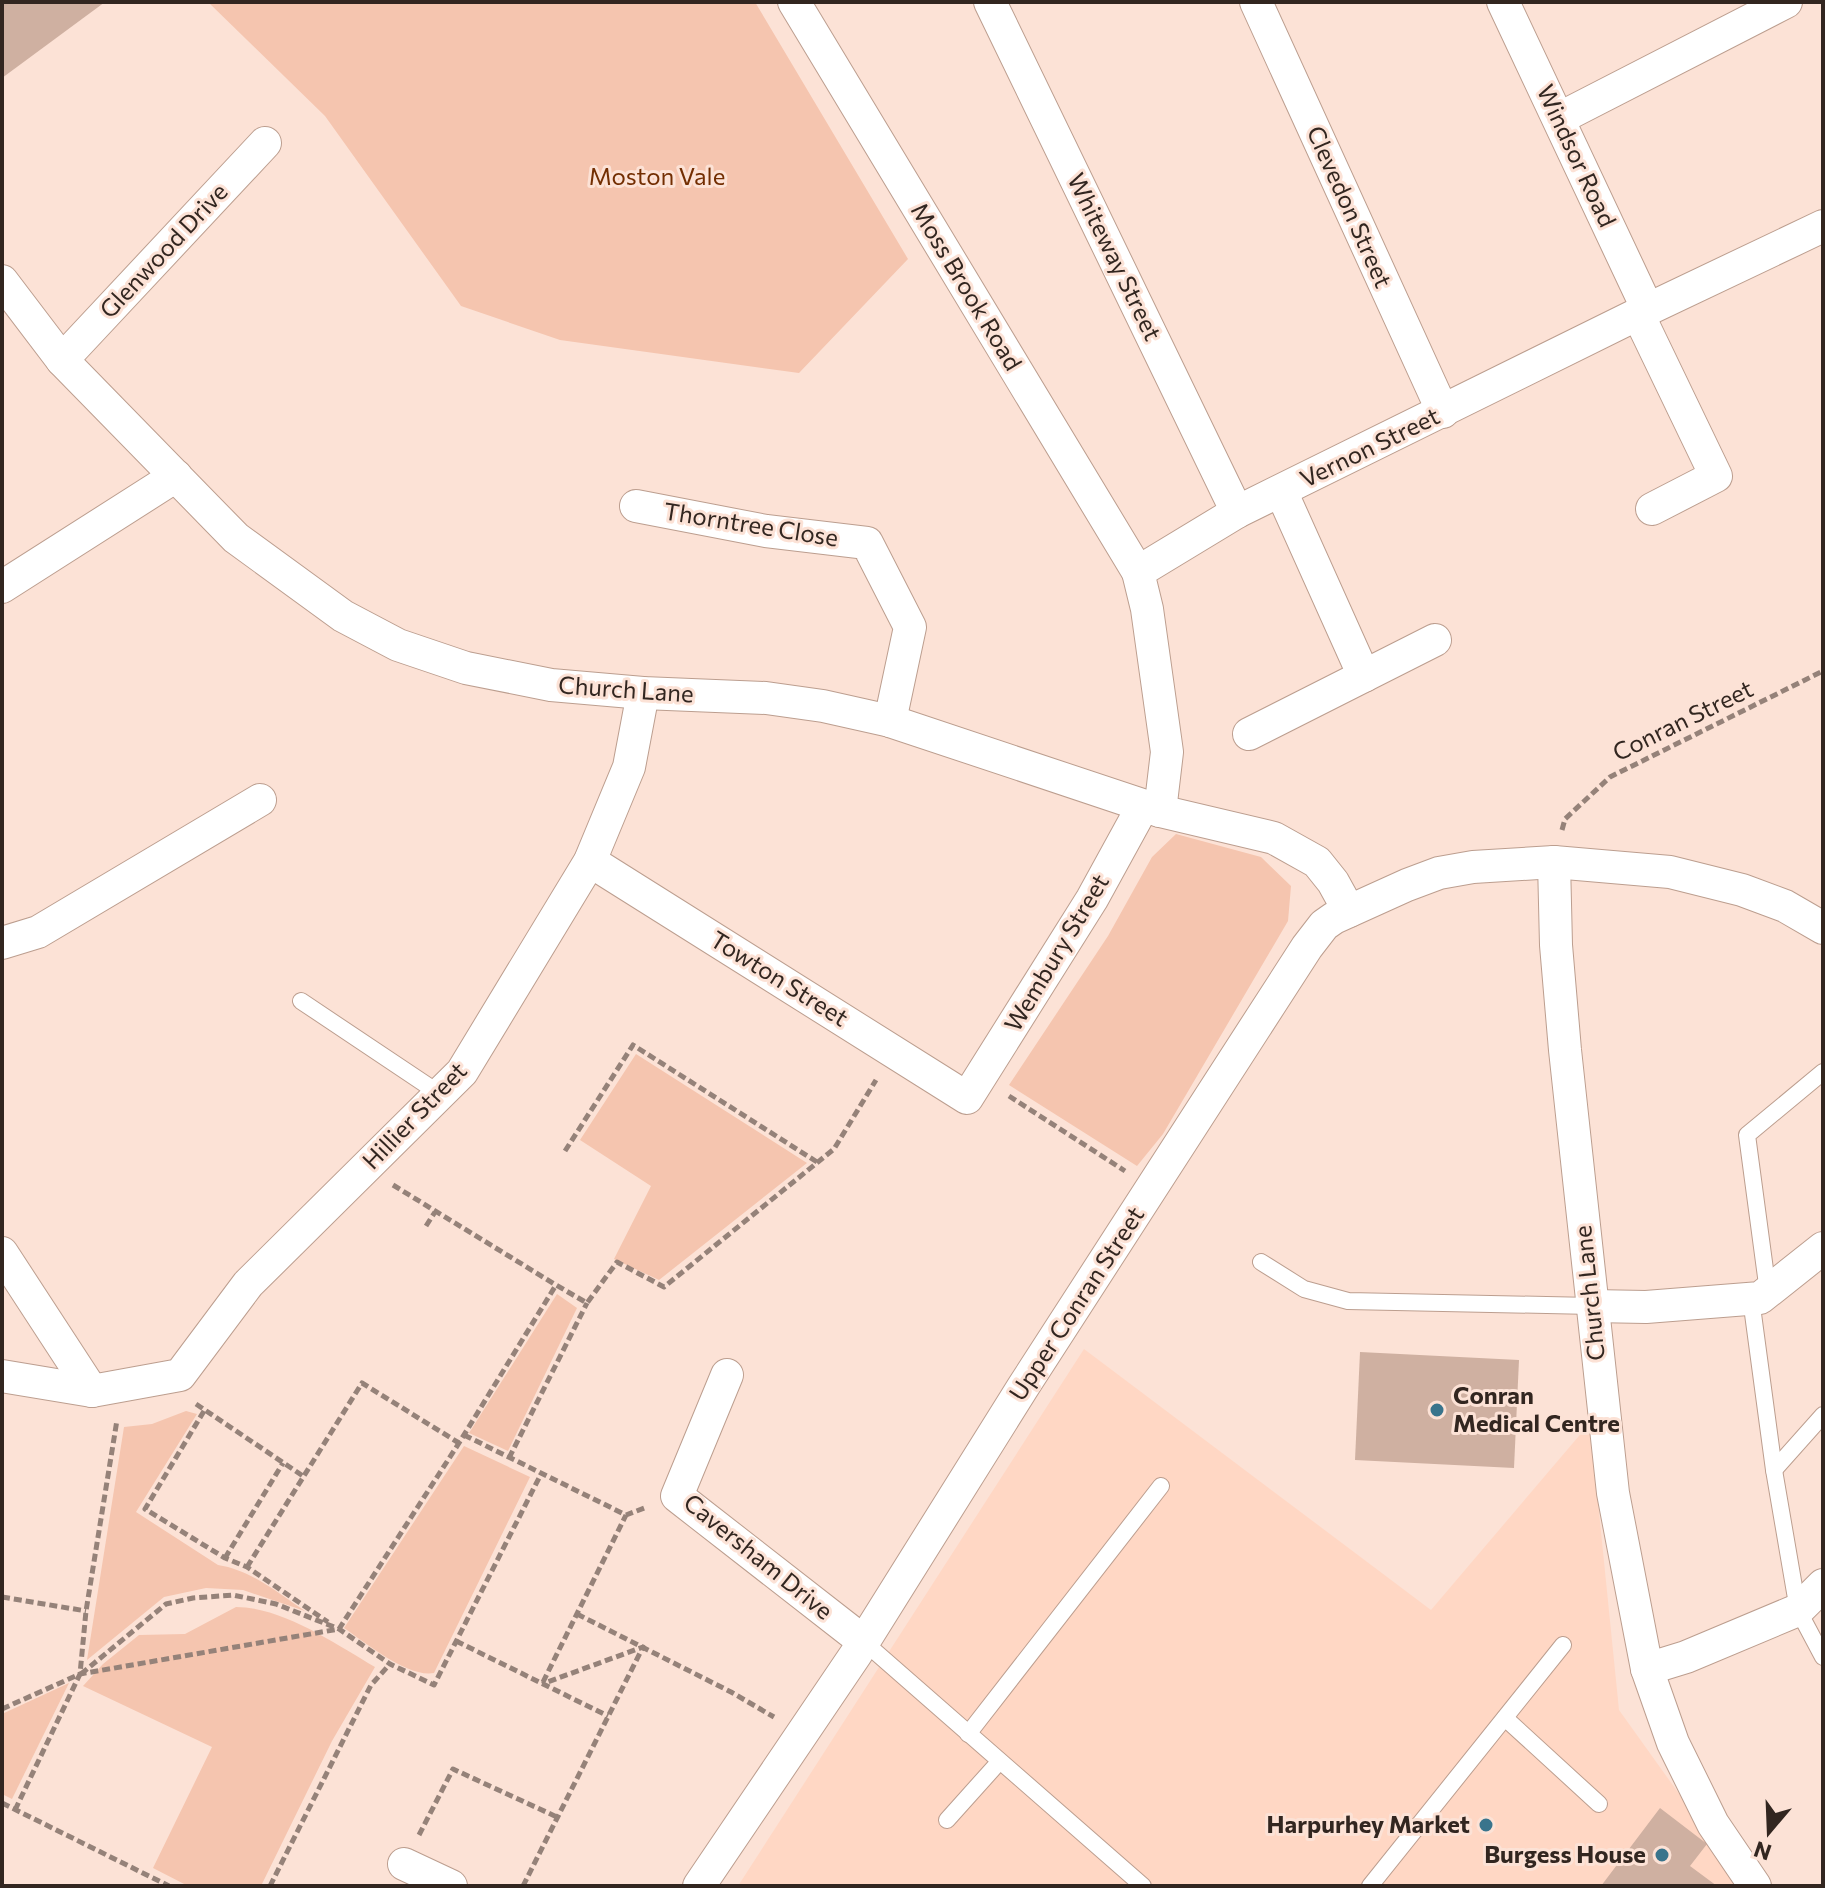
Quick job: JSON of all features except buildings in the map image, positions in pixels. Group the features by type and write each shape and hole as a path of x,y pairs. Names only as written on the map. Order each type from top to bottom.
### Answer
{"street":[{"name":"Moss Brook Road","path":"794,2 1138,572"},
{"name":"Whiteway Street","path":"990,2 1237,512"},
{"name":"Clevedon Street","path":"1256,2 1443,412"},
{"name":"Windsor Road","path":"1503,2 1560,118 1716,476 1652,509"},
{"path":"1560,118 1786,2"},
{"name":"Glenwood Drive","path":"62,360 265,143"},
{"name":"Vernon Street","path":"1138,572 1237,512 1823,226"},
{"name":"Church Lane","path":"2,281 62,360 236,538 343,616 398,645 466,668 551,685 643,693 766,698 823,706 890,721 1152,808 1274,838 1317,862 1333,882 1349,911"},
{"path":"2,587 176,476"},
{"path":"1281,491 1364,676"},
{"name":"Thorntree Close","path":"636,506 766,531 867,543 910,627 890,721"},
{"path":"1138,572 1147,609 1167,752 1152,808"},
{"path":"1249,734 1435,640"},
{"name":"Hillier Street","path":"180,1375 248,1284 462,1072 590,861 629,767 643,693"},
{"path":"2,943 38,932 260,800"},
{"name":"Wembury Street","path":"974,1088 1152,808"},
{"name":"Towton Street","path":"590,861 894,1051 974,1088"},
{"name":"Church Lane","path":"1554,862 1557,960 1613,1493 1647,1669 1673,1743 1713,1824 1755,1886"},
{"name":"Upper Conran Street","path":"699,1886 863,1641 1152,1187 1324,925 1349,911 1439,873 1473,867 1554,862 1670,872 1742,890 1785,906 1823,928"},
{"path":"1592,1306 1646,1307 1759,1295 1823,1248"},
{"path":"2,1253 105,1389"},
{"path":"2,1376 105,1389 180,1375"},
{"name":"Caversham Drive","path":"727,1375 677,1496 863,1641"},
{"path":"1647,1669 1686,1657 1798,1610 1823,1585"},
{"path":"404,1864 451,1886"}],"lane":[{"path":"301,1001 440,1094"},
{"path":"1823,1072 1747,1135 1774,1470 1798,1610 1823,1657"},
{"path":"1261,1262 1304,1289 1348,1301 1592,1306"},
{"path":"1774,1470 1823,1415"},
{"path":"968,1734 1161,1486"},
{"path":"863,1641 1143,1886"},
{"path":"1370,1886 1563,1645"},
{"path":"1505,1718 1599,1804"},
{"path":"947,1820 999,1762"}],"path":[{"name":"Conran Street","path":"1554,862 1565,819 1610,777 1823,671"},
{"path":"565,1151 633,1045 817,1162"},
{"path":"509,1458 587,1303 617,1262 664,1287 834,1149 894,1051"},
{"path":"974,1088 1152,1187"},
{"path":"365,1168 587,1303"},
{"path":"426,1226 435,1212"},
{"path":"2,1709 80,1674 339,1629 556,1285"},
{"path":"180,1375 198,1408 303,1476"},
{"path":"247,1567 362,1383 459,1443"},
{"path":"15,1810 80,1674 86,1611 117,1424 105,1389"},
{"path":"204,1411 145,1509 225,1558 247,1567 390,1664 434,1685 541,1474"},
{"path":"464,1435 626,1515"},
{"path":"225,1558 283,1463"},
{"path":"542,1684 626,1515 677,1496"},
{"path":"80,1674 166,1604 193,1598 233,1595 262,1601 339,1629"},
{"path":"2,1597 86,1611"},
{"path":"577,1614 731,1692 802,1733"},
{"path":"456,1641 608,1716"},
{"path":"542,1684 643,1647"},
{"path":"523,1886 643,1647"},
{"path":"270,1886 371,1685 390,1664"},
{"path":"404,1864 453,1769 557,1817"},
{"path":"2,1803 169,1886"}],"shaded area":[{"path":"1084,1349 1431,1610 1590,1423 1619,1710 1745,1886 738,1886"}],"green space":[{"name":"Moston Vale","path":"208,2 755,2 908,259 799,373 560,340 461,306 325,116"},
{"path":"1176,834 1261,857 1291,886 1288,921 1163,1134 1137,1166 1009,1085 1108,936 1152,857"},
{"path":"636,1054 807,1163 659,1280 614,1259 651,1186 580,1140"},
{"path":"557,1294 577,1308 508,1451 469,1433"},
{"path":"186,1411 197,1414 136,1512 218,1565 253,1577 305,1611 243,1590 206,1588 164,1597 87,1660 124,1427 152,1424"},
{"path":"464,1446 530,1477 434,1673 424,1673 400,1665 344,1628"},
{"path":"236,1607 272,1613 290,1620 375,1667 332,1741 261,1886 188,1886 153,1868 212,1747 83,1686 103,1664 139,1635 185,1634"},
{"path":"69,1683 12,1799 2,1794 2,1714"}],"place":[{"name":"Conran Medical Centre","path":"1437,1410"},
{"name":"Harpurhey Market","path":"1486,1825"},
{"name":"Burgess House","path":"1662,1855"}]}
